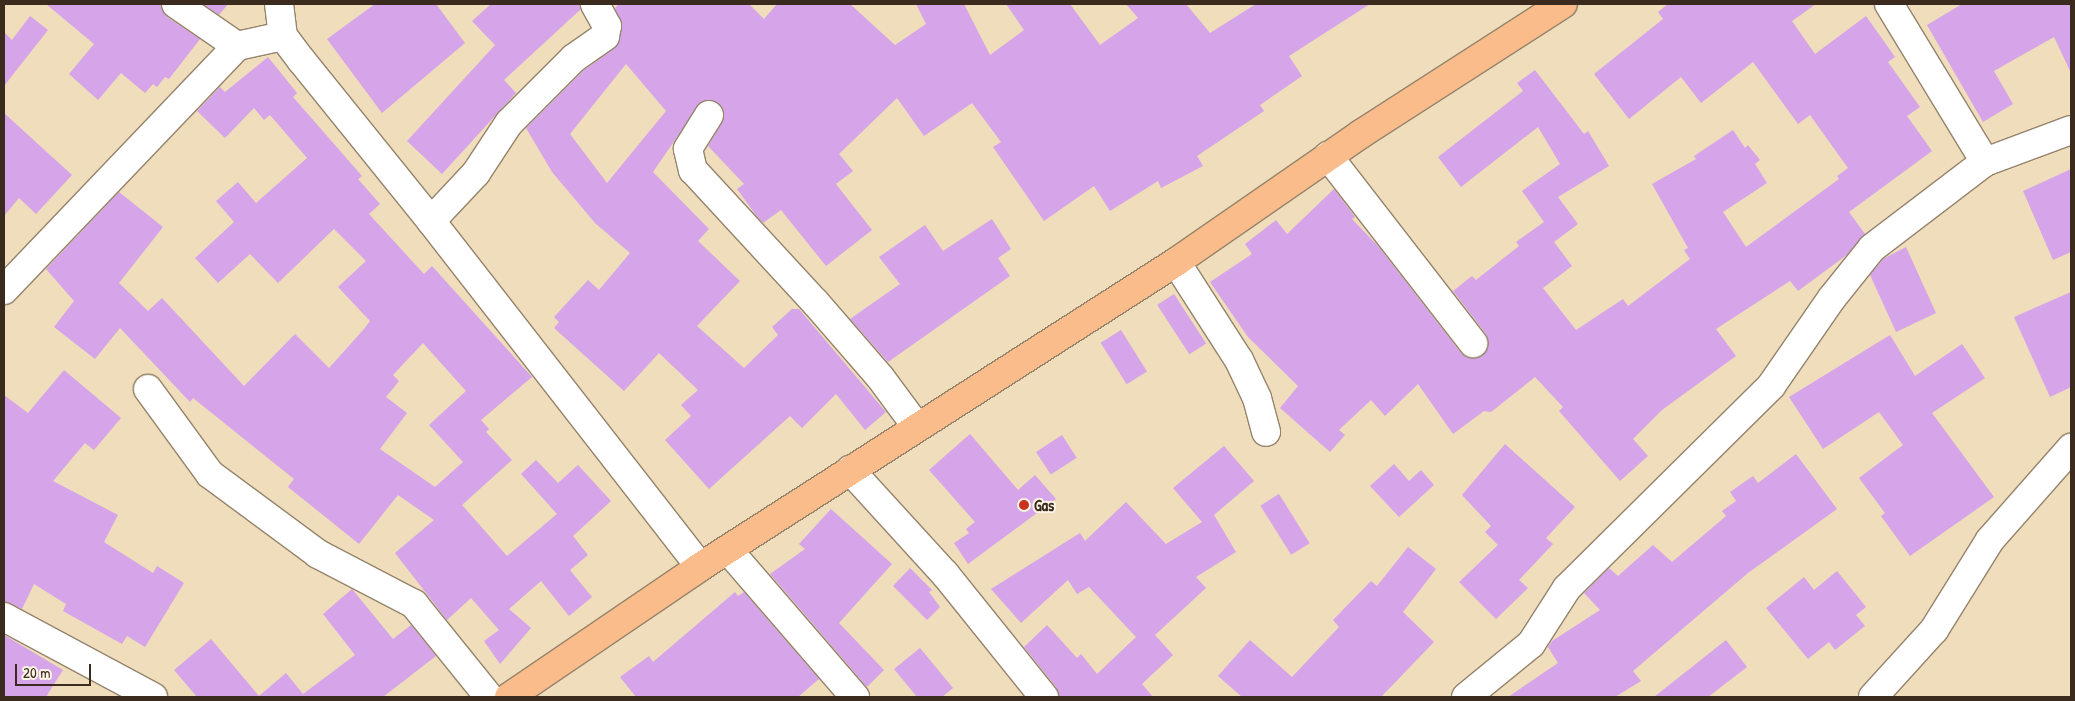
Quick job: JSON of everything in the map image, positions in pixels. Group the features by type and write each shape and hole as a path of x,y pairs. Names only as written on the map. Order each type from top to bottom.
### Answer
{"main road":[{"path":"519,695 700,567 729,551 850,470 1176,262 1328,156 1563,4"}],"street":[{"path":"176,4 237,46"},
{"path":"279,4 283,36 431,221 700,567"},
{"path":"431,221 476,173 509,123 574,58 605,36 607,26 595,4"},
{"path":"1890,4 1985,162"},
{"path":"4,290 237,46 283,36"},
{"path":"709,115 688,149 693,170 815,302 880,377 917,427"},
{"path":"1466,697 1531,644 1567,588 1771,386 1832,298 1872,248 1985,162 2071,130"},
{"path":"1328,156 1473,343"},
{"path":"1176,262 1239,360 1257,398 1266,432"},
{"path":"148,389 210,474 318,554 414,604 489,697"},
{"path":"1873,697 1934,630 1990,540 2071,448"},
{"path":"850,470 945,574 1044,697"},
{"path":"729,551 855,697"},
{"path":"4,617 153,697"}],"building":[{"path":"46,4 161,4 167,17 200,39 169,79 165,77 157,87 153,84 145,93 121,73 98,100 69,74 94,44"},
{"path":"203,4 228,4 219,15"},
{"path":"375,4 436,4 465,43 382,113 327,39"},
{"path":"491,4 579,4 581,9 504,80 516,93 442,174 407,141 495,45 472,21"},
{"path":"619,4 749,4 764,19 777,4 850,4 895,45 926,24 916,4 964,4 990,55 1024,30 1006,4 1070,4 1100,45 1138,18 1126,4 1186,4 1210,33 1256,4 1370,4 1289,56 1302,76 1260,105 1264,111 1197,156 1203,166 1161,188 1158,181 1110,211 1094,186 1044,221 993,147 1001,142 972,103 924,136 897,98 839,154 853,171 836,184 872,230 826,266 781,210 763,223 755,214 737,189 744,184 708,146 722,123 723,108 717,102 701,102 653,172 709,229 698,241 740,281 697,326 744,368 778,335 772,327 792,309 799,309 886,412 865,430 836,394 802,428 790,416 709,489 665,440 691,416 681,405 698,390 659,353 624,391 554,328 559,322 554,317 588,280 599,290 630,253 595,223 552,172 526,128 584,70 615,48 622,29 615,8","holes":["626,64 666,111 607,183 570,134"]},
{"path":"1668,4 1816,4 1792,21 1815,54 1866,16 1895,57 1888,62 1920,107 1907,116 1932,151 1849,212 1865,234 1848,254 1798,291 1790,281 1716,329 1736,356 1662,410 1633,439 1648,456 1620,481 1559,411 1563,407 1535,377 1491,412 1484,411 1453,434 1418,384 1385,416 1371,400 1339,430 1345,435 1330,452 1280,408 1298,386 1248,337 1210,282 1252,254 1245,244 1276,220 1287,234 1334,189 1355,217 1352,219 1378,246 1461,353 1468,358 1482,356 1488,348 1486,334 1453,291 1472,276 1476,280 1519,246 1516,242 1544,222 1522,191 1560,164 1538,127 1461,187 1438,157 1523,91 1517,83 1535,70 1584,134 1588,131 1609,166 1558,197 1578,224 1554,242 1572,266 1543,288 1576,330 1623,299 1628,306 1690,259 1684,250 1688,248 1652,184 1696,159 1694,156 1733,130 1745,148 1748,145 1760,160 1755,164 1767,183 1723,212 1746,247 1839,179 1837,176 1848,168 1810,115 1798,124 1753,62 1701,103 1681,77 1629,119 1594,74 1663,19 1658,12"},
{"path":"1962,4 2071,4 2071,73 2054,37 1994,71 2013,104 1983,122 1927,25"},
{"path":"30,16 48,30 4,86 4,32 12,40"},
{"path":"268,57 297,93 293,97 362,176 358,179 380,204 369,214 424,274 432,266 532,377 481,420 489,429 486,432 512,460 462,505 507,556 557,514 521,474 536,460 558,483 578,465 611,501 573,536 588,555 570,570 592,597 569,616 541,581 509,609 531,628 500,664 484,641 499,630 471,598 447,620 395,553 434,520 398,495 359,544 288,487 294,479 193,398 190,402 120,328 95,359 54,327 74,301 46,269 119,192 163,227 119,283 148,311 162,298 244,386 295,334 329,368 370,321 338,287 366,261 334,229 278,283 250,254 218,283 195,258 234,222 216,201 238,182 256,203 307,158 270,115 264,120 254,108 225,138 197,111 220,87 225,92","holes":["423,343 466,391 429,425 463,462 435,487 380,449 407,413 386,397 399,381 393,375"]},
{"path":"4,113 72,175 36,214 19,198 4,216"},
{"path":"2071,169 2071,252 2053,260 2023,191"},
{"path":"992,219 1011,249 998,258 1010,276 888,362 850,319 900,284 879,257 925,225 943,251"},
{"path":"1906,247 1936,313 1896,332 1870,275 1883,259"},
{"path":"2071,292 2071,387 2050,397 2014,317"},
{"path":"1174,294 1206,343 1189,354 1157,305"},
{"path":"1121,330 1147,372 1127,384 1101,343"},
{"path":"1890,335 1915,376 1962,344 1985,378 1932,413 1994,497 1910,556 1881,516 1885,513 1859,478 1903,445 1879,412 1823,449 1789,397"},
{"path":"64,370 121,418 94,450 85,443 53,481 118,515 104,542 153,573 157,566 184,583 145,647 127,636 122,644 63,611 66,604 34,584 22,609 4,601 4,395 28,413"},
{"path":"970,434 1018,490 1035,475 1056,499 968,564 954,543 969,533 966,529 975,522 929,470"},
{"path":"1062,435 1077,458 1051,475 1036,452"},
{"path":"1505,444 1575,507 1546,538 1553,544 1519,580 1528,588 1496,619 1459,582 1498,545 1485,532 1491,526 1462,495"},
{"path":"1224,446 1254,481 1214,515 1236,552 1196,577 1206,588 1155,635 1173,655 1142,684 1153,697 1059,697 1056,687 1024,647 1047,625 1077,658 1081,654 1097,674 1136,637 1089,587 1077,594 1068,580 1021,623 991,589 1080,533 1085,541 1126,502 1166,544 1202,522 1173,488"},
{"path":"1796,454 1837,509 1748,573 1633,671 1641,681 1615,697 1508,697 1558,663 1548,647 1552,641 1600,610 1584,593 1609,568 1618,576 1653,545 1672,562 1726,516 1722,511 1736,501 1730,492 1753,476 1758,483"},
{"path":"1394,464 1409,481 1421,470 1434,485 1399,517 1370,486"},
{"path":"1279,494 1310,543 1291,555 1260,506"},
{"path":"831,509 892,564 839,623 884,670 867,687 770,574 805,549 799,544"},
{"path":"1408,547 1436,569 1403,612 1434,642 1381,697 1242,697 1218,676 1250,640 1292,677 1339,627 1333,620 1371,581 1377,586"},
{"path":"910,568 932,590 929,592 940,607 927,620 893,586"},
{"path":"1837,571 1866,607 1856,615 1865,626 1835,650 1829,642 1808,659 1766,608 1804,577 1814,590"},
{"path":"352,589 393,639 411,625 436,656 383,697 197,697 174,670 211,639 259,696 286,673 303,694 355,655 323,614"},
{"path":"735,592 738,596 744,592 819,679 798,697 636,697 620,677 649,656 653,662"},
{"path":"4,635 63,670 46,697 4,697"},
{"path":"1726,640 1747,667 1708,697 1654,697"},
{"path":"920,648 953,688 942,697 917,697 894,669"}],"place":[{"name":"Gas","path":"1024,505"}]}
